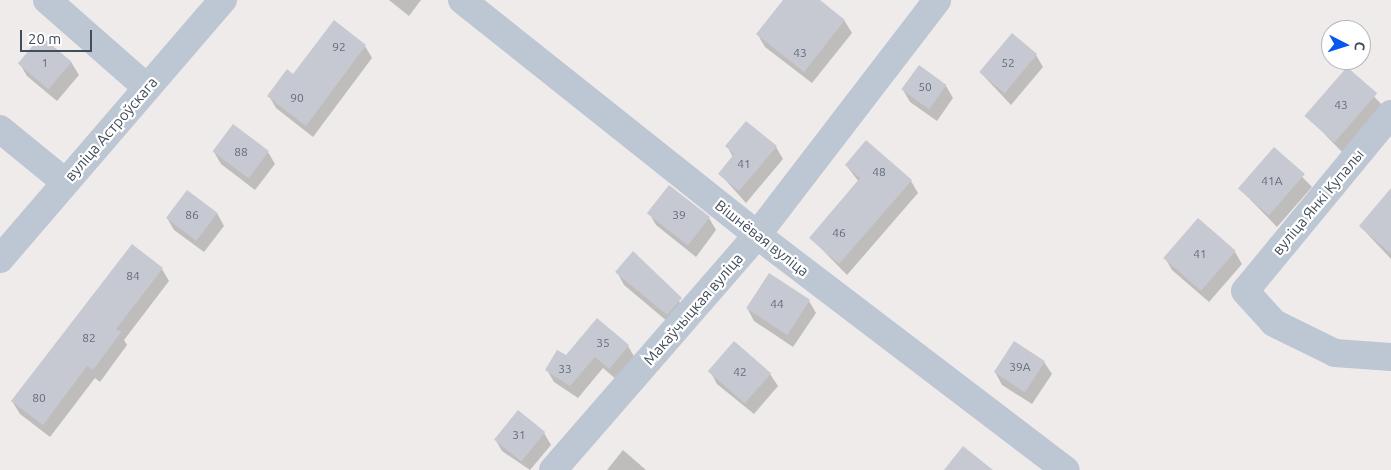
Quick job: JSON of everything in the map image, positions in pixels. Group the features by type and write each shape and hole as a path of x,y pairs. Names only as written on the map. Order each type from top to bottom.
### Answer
{"street":[{"path":"47,0 147,88"},
{"name":"вуліца Астроўскага","path":"0,259 223,0"},
{"name":"Вішнёвая вуліца","path":"462,0 757,235 1062,469"},
{"name":"Макаўчыцкая вуліца","path":"553,470 757,235 937,0"},
{"name":"вуліца Янкі Купалы","path":"1391,114 1245,291 1274,323 1335,353 1391,357"},
{"path":"0,129 65,182"}],"building":[{"path":"783,0 820,0 845,20 804,72 756,34"},
{"path":"334,20 366,45 306,126 267,96 287,69 293,74"},
{"path":"1012,33 1037,54 1004,93 979,72"},
{"path":"41,36 72,62 49,89 18,64"},
{"path":"919,65 947,85 929,109 901,89"},
{"path":"1344,70 1350,70 1377,93 1335,142 1304,116"},
{"path":"746,121 777,146 739,191 718,174 734,154 725,146"},
{"path":"233,124 269,151 248,178 213,151"},
{"path":"866,140 912,180 839,264 809,238 860,178 845,165"},
{"path":"1274,147 1305,174 1269,215 1238,189"},
{"path":"669,185 710,217 688,245 647,213"},
{"path":"1391,188 1391,254 1359,226"},
{"path":"187,190 217,213 196,241 166,218"},
{"path":"1198,218 1236,251 1201,291 1163,258"},
{"path":"132,244 163,268 116,329 121,332 93,370 87,366 43,425 11,401"},
{"path":"633,251 682,298 667,315 615,272"},
{"path":"769,273 810,300 787,335 746,308"},
{"path":"597,318 629,345 609,369 595,357 570,386 545,370 557,350 566,355"},
{"path":"734,341 771,373 745,403 708,371"},
{"path":"1014,341 1045,361 1025,392 994,372"},
{"path":"518,410 545,432 521,462 494,440"},
{"path":"963,446 993,470 944,470"}]}
